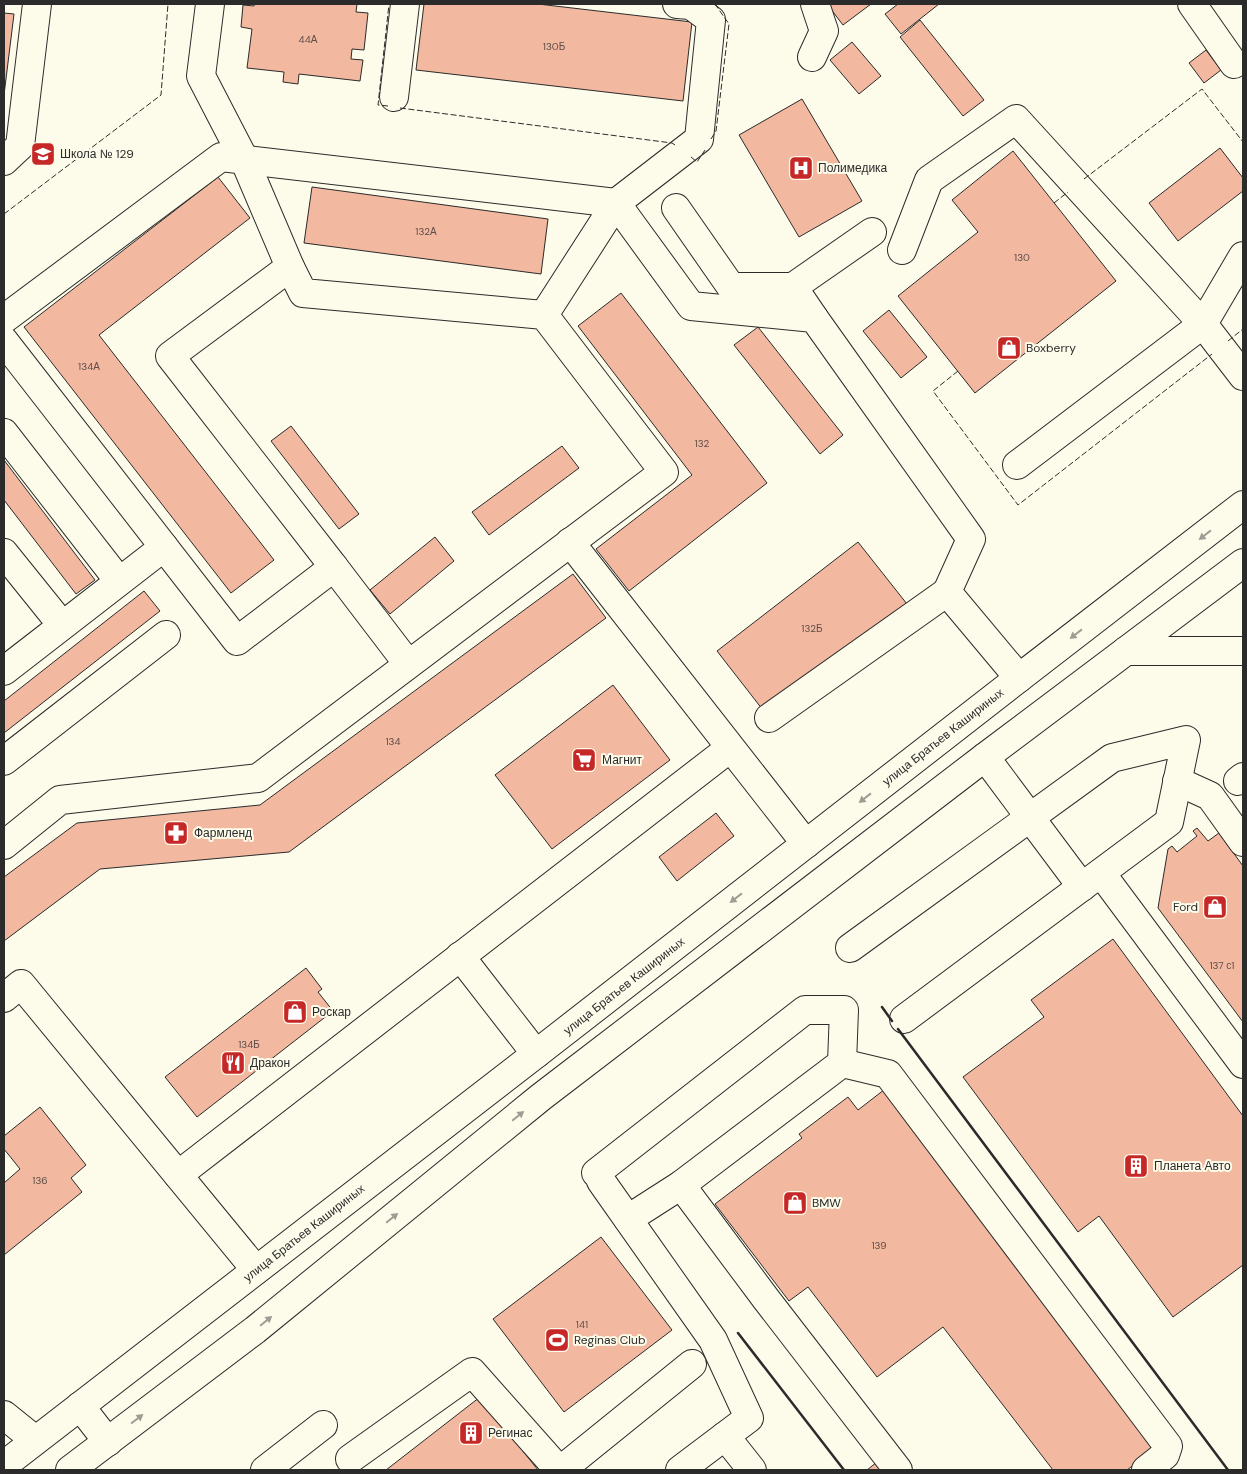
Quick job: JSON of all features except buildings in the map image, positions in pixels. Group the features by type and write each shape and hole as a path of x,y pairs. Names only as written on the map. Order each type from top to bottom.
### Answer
{"main road":[{"path":"4,161 20,146 37,4"},
{"path":"4,845 60,800 258,778 664,472 544,315 303,294 244,160 202,76 210,4"},
{"path":"394,97 405,4"},
{"path":"544,315 616,204 699,139 711,20 691,6 677,4"},
{"path":"812,57 824,30 815,4"},
{"path":"1192,4 1240,65"},
{"path":"902,250 929,180 1016,119 1203,324 1243,376"},
{"path":"4,319 221,157 616,204 691,306 814,318"},
{"path":"676,208 731,287 793,287 872,232"},
{"path":"1017,464 1203,324 1243,256"},
{"path":"290,266 170,356 408,664"},
{"path":"769,718 947,592 971,539 793,287"},
{"path":"4,341 12,369 164,547 237,641 334,567"},
{"path":"4,433 119,581"},
{"name":"улица Братьев Кашириных","path":"4,1464 1243,505"},
{"path":"570,542 806,844"},
{"path":"4,671 164,547"},
{"path":"4,553 62,626"},
{"path":"70,1470 255,1330 541,1097 985,757 1243,563"},
{"path":"947,592 1019,678"},
{"path":"4,761 166,635"},
{"path":"1126,651 1243,651"},
{"path":"850,948 1112,758 1186,740 1169,822 904,1019"},
{"path":"178,1175 730,748"},
{"path":"985,757 1031,818 1092,880 1243,1064"},
{"path":"1177,781 1210,796 1243,842"},
{"path":"460,956 536,1054"},
{"path":"4,998 21,984 256,1270"},
{"path":"680,1470 749,1418 713,1340 599,1177 804,1010 844,1010 842,1063"},
{"path":"628,1218 681,1185 842,1063"},
{"path":"842,1063 888,1074 1168,1446 1165,1455 1146,1470"},
{"path":"681,1185 898,1470"},
{"path":"350,1459 472,1372 560,1470 692,1364"},
{"path":"80,1406 108,1442"},
{"path":"4,1415 35,1440"},
{"path":"264,1470 322,1425"},
{"path":"725,1436 752,1470"}],"fence":[{"path":"4,214 161,95 168,4"},
{"path":"388,106 378,105 389,4"},
{"path":"711,139 716,131 729,24 715,4"},
{"path":"1084,179 1202,89 1243,142"},
{"path":"400,108 672,143 675,145"},
{"path":"691,157 697,162 705,150"},
{"path":"1054,203 1068,192"},
{"path":"1228,341 1243,329"},
{"path":"958,371 933,391 1018,505 1212,354"}],"wall":[{"path":"882,1007 892,1021"},
{"path":"898,1029 1228,1470"},
{"path":"738,1333 844,1470"}],"place":[{"name":"Школа № 129","path":"43,154"},
{"name":"Полимедика","path":"801,168"},
{"name":"Boxberry","path":"1009,348"},
{"name":"Магнит","path":"584,760"},
{"name":"Фармленд","path":"176,833"},
{"name":"Ford","path":"1215,907"},
{"name":"Роскар","path":"295,1012"},
{"name":"Дракон","path":"233,1063"},
{"name":"Планета Авто","path":"1136,1166"},
{"name":"BMW","path":"795,1203"},
{"name":"Reginas Club","path":"557,1340"},
{"name":"Регинас","path":"471,1433"}]}
